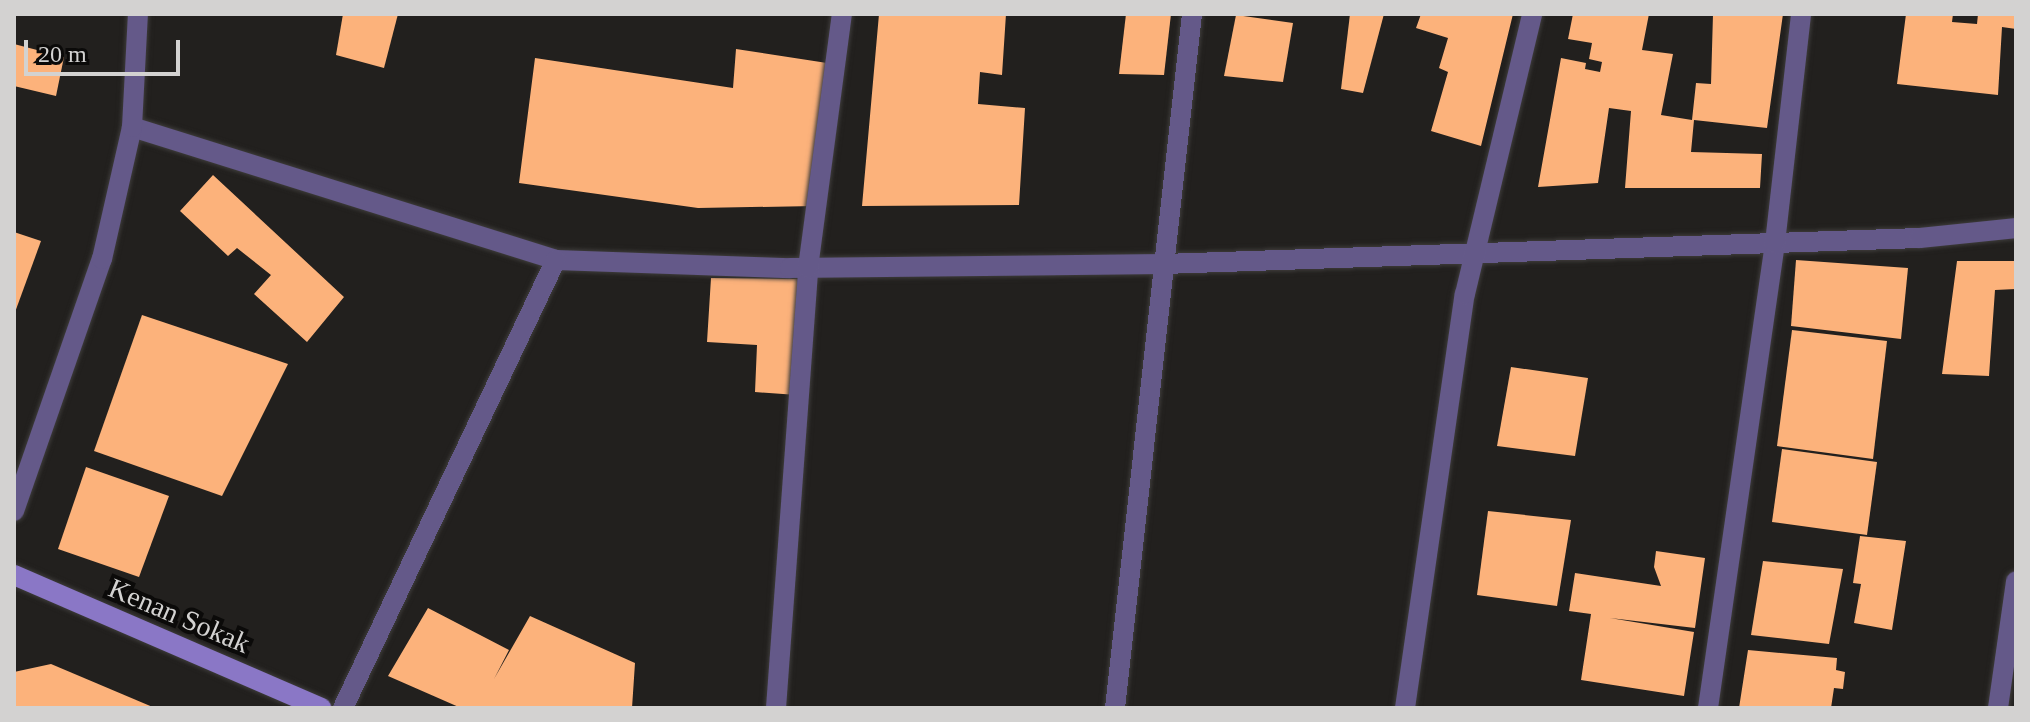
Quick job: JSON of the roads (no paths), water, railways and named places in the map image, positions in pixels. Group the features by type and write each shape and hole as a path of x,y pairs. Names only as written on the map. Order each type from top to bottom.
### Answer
{"street":[{"path":"14,511 102,259 132,127 138,14"},
{"path":"776,708 808,268 842,14"},
{"path":"1115,708 1192,14"},
{"path":"1405,708 1475,253 1532,14"},
{"path":"1708,708 1775,243 1801,14"},
{"path":"132,127 556,260 808,268 1164,264 1775,243 2016,228"},
{"path":"343,708 556,260"},
{"name":"Kenan Sokak","path":"14,575 322,708"},
{"path":"1998,708 2016,581"}]}
